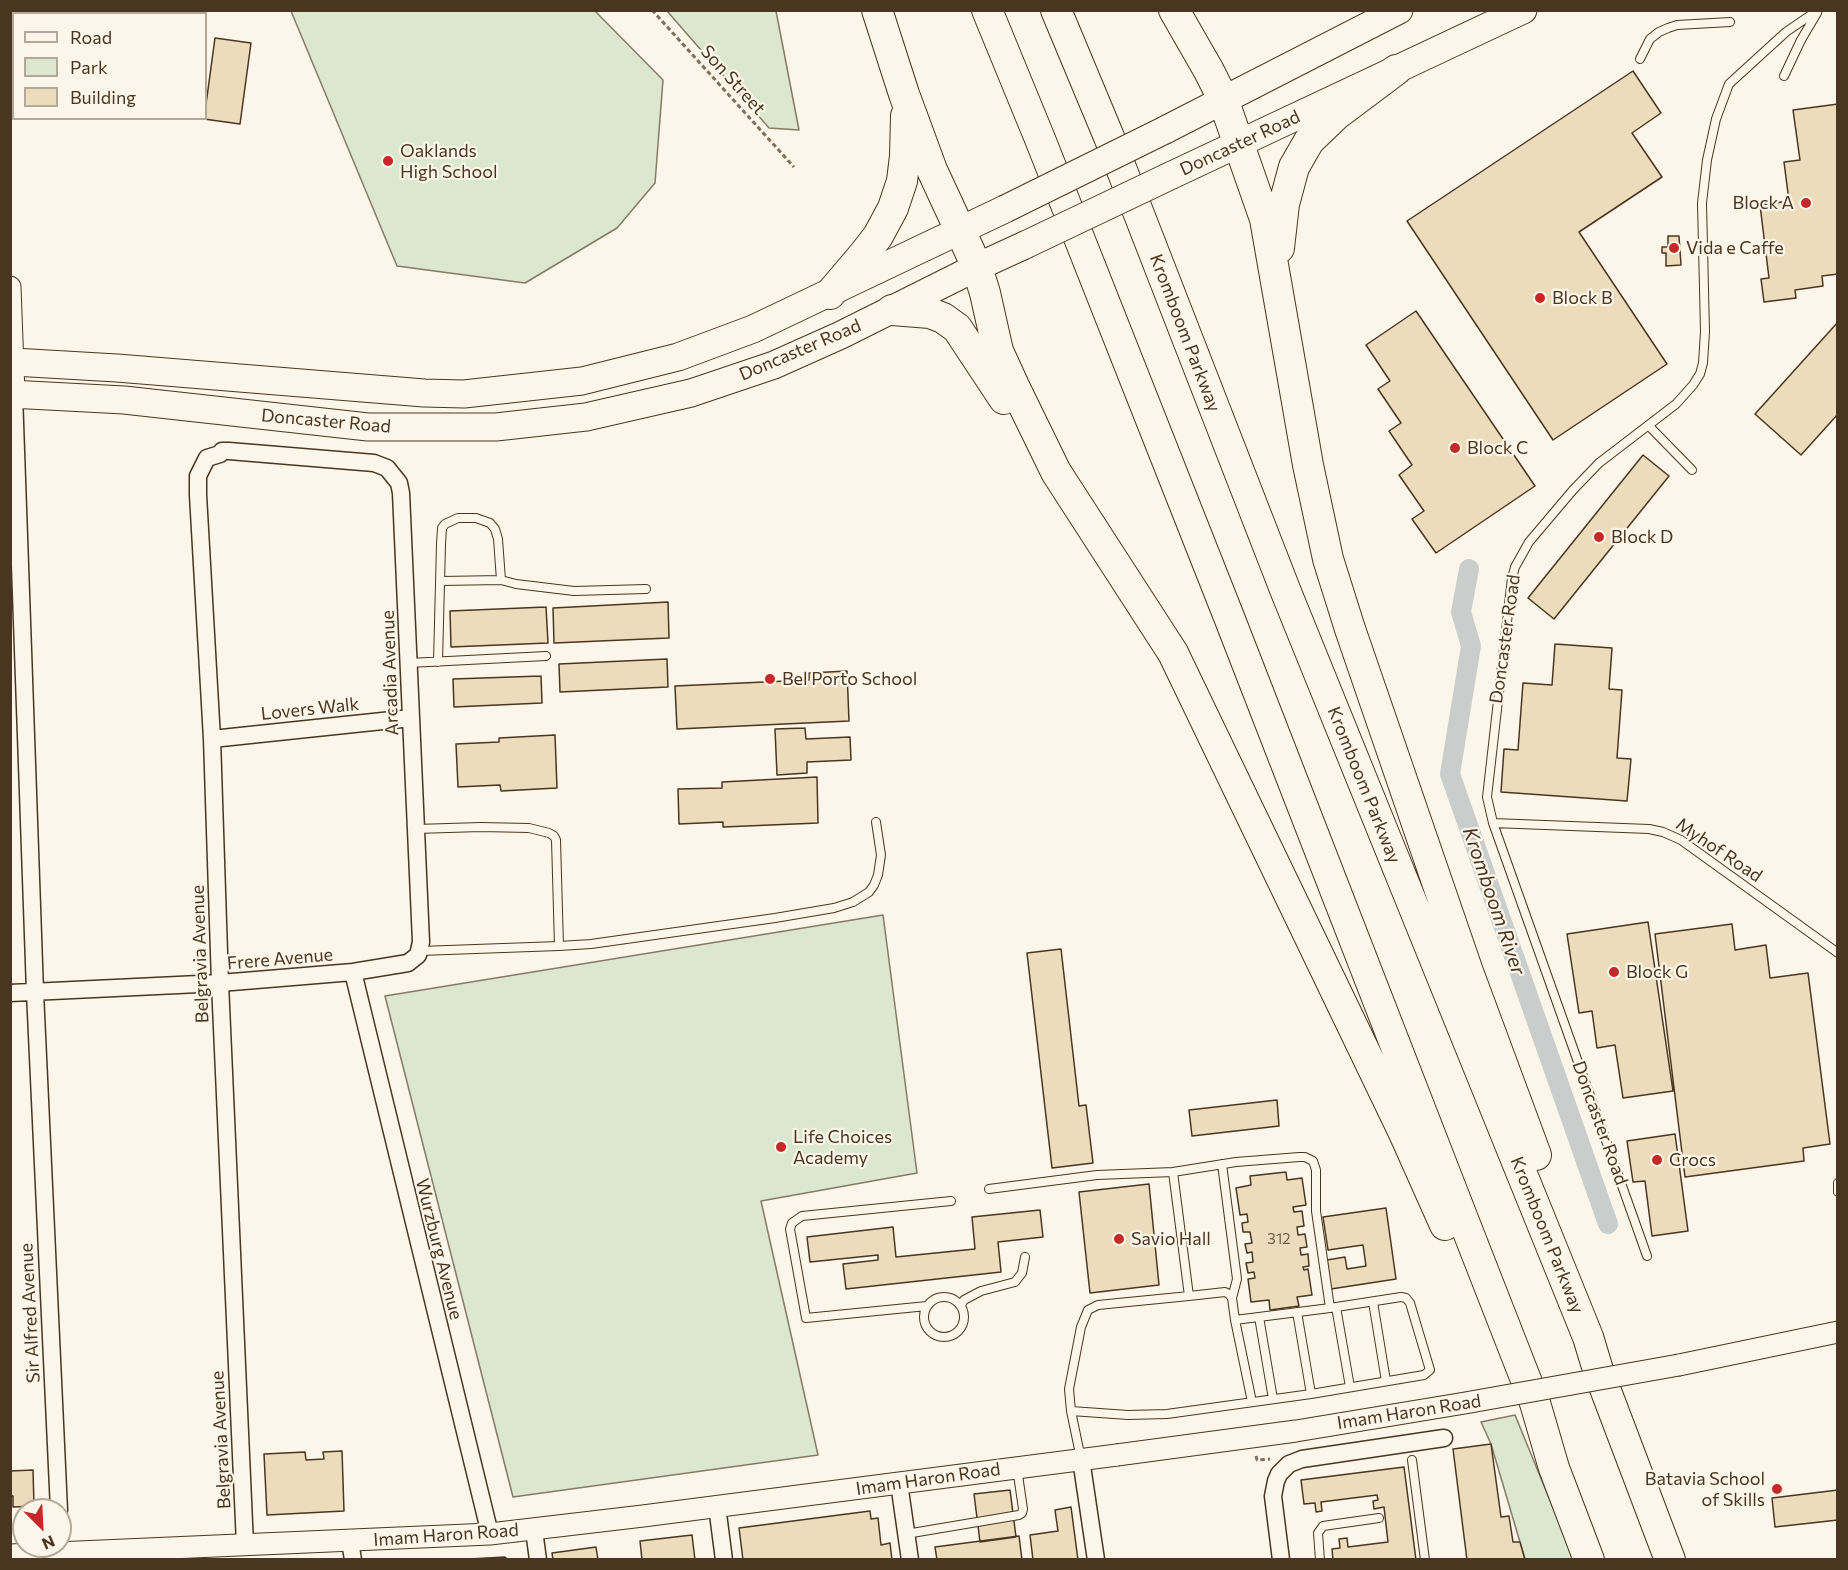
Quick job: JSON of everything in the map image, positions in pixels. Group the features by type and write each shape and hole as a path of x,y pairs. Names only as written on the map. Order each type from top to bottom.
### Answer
{"highway":[{"path":"877,10 932,170 977,267 998,351 1056,472"},
{"path":"987,10 1212,573 1534,1404 1554,1468"},
{"name":"Kromboom Parkway","path":"1056,10 1109,137 1286,592 1588,1337 1598,1370 1670,1560"},
{"path":"1174,10 1223,99 1265,219 1308,465 1328,559 1467,969 1547,1185 1569,1256 1588,1337"},
{"path":"1278,285 1280,229 1294,167 1309,141 1322,128 1396,70"},
{"path":"830,294 871,245 893,208 902,181 905,156 904,94"},
{"path":"892,310 930,313 943,318 957,328 1056,472 1173,653 1403,1131 1554,1468 1589,1560"}],"main road":[{"name":"Doncaster Road","path":"13,362 117,368 413,393 464,394 582,381 678,357 753,329 959,232 1399,10"},
{"name":"Doncaster Road","path":"12,394 124,400 368,427 496,427 585,417 691,393 774,365 1523,10"}],"street":[{"path":"10,287 12,394"},
{"name":"Sir Alfred Avenue","path":"12,394 35,992 58,1498"},
{"name":"Belgravia Avenue","path":"245,1545 220,983 212,739 198,476 207,458 220,454 222,451 299,457"},
{"name":"Arcadia Avenue","path":"299,457 382,465 394,475 402,493 420,951"},
{"name":"Lovers Walk","path":"212,739 411,718"},
{"name":"Frere Avenue","path":"10,993 220,983 353,972 408,963 415,959 420,951"},
{"name":"Wurzburg Avenue","path":"353,972 490,1534"},
{"name":"Imam Haron Road","path":"72,1546 166,1554 245,1545 351,1550 534,1530 1296,1431 1679,1365 1838,1332"},
{"path":"1281,1560 1274,1488 1279,1474 1289,1464 1302,1459 1444,1438"},
{"path":"1082,1459 1096,1560"},
{"path":"899,1483 910,1560"},
{"path":"717,1506 724,1560"},
{"path":"534,1530 538,1560"}],"lane":[{"path":"1784,76 1801,40 1819,10"},
{"name":"Doncaster Road","path":"1647,1256 1493,823 1487,797 1498,691 1515,567 1529,542 1599,463 1649,426 1693,386 1703,363 1705,332 1702,203 1711,139 1726,89 1786,32 1819,10"},
{"path":"1640,59 1650,39 1668,28 1677,25 1730,22"},
{"path":"1649,426 1692,470"},
{"path":"438,662 441,544 442,528 445,524 458,518 476,518 490,523 498,539 501,580"},
{"path":"441,581 501,580 574,591 646,590"},
{"path":"409,663 546,657"},
{"path":"420,951 591,944 834,908 853,902 869,892 879,875 881,855 876,822"},
{"name":"Myhof Road","path":"1493,823 1648,829 1663,832 1681,840 1838,953"},
{"path":"416,829 481,826 529,828 554,836 556,840 559,946"},
{"path":"989,1189 1097,1175 1173,1172 1222,1164 1305,1157 1312,1161 1316,1170 1316,1211 1350,1387"},
{"path":"1222,1164 1237,1279 1232,1298 1252,1402"},
{"path":"1173,1172 1190,1296"},
{"path":"1838,1183 1838,1192"},
{"path":"927,1306 806,1318 790,1229 792,1223 802,1216 951,1201"},
{"path":"961,1305 964,1300 972,1296 1017,1280 1022,1273 1025,1257"},
{"path":"1082,1459 1071,1411 1069,1389 1081,1327 1088,1311 1098,1305 1225,1292 1232,1298"},
{"path":"948,1297 961,1305 964,1321 955,1334 940,1337 927,1329 924,1313 932,1300 948,1297"},
{"path":"1071,1411 1128,1415 1167,1414 1425,1375 1430,1368 1408,1300 1401,1298 1235,1320"},
{"path":"1373,1302 1386,1381"},
{"path":"1297,1312 1311,1394"},
{"path":"1259,1317 1272,1399"},
{"path":"1412,1460 1425,1560"},
{"path":"906,1534 1019,1515 1023,1509 1017,1468"},
{"path":"1320,1560 1318,1533 1323,1526 1379,1518"}],"path":[{"name":"Son Street","path":"652,10 794,167"}],"green space":[{"path":"291,11 595,11 663,80 655,183 617,228 525,283 397,266"},
{"path":"667,11 776,11 799,130 769,128"},
{"path":"883,915 917,1173 761,1201 818,1455 513,1497 385,996"},
{"path":"1515,1415 1574,1559 1525,1559 1491,1444 1481,1422"}],"building":[{"path":"215,38 251,43 240,124 207,119 207,97"},
{"name":"Block B","path":"1633,71 1661,113 1632,133 1662,177 1579,232 1667,364 1553,440 1407,221"},
{"name":"Block A","path":"1838,104 1838,274 1822,276 1823,286 1795,290 1796,298 1764,302 1761,279 1769,278 1760,205 1789,201 1784,162 1800,160 1793,110"},
{"path":"1668,236 1679,236 1681,265 1666,266 1666,253 1662,253 1662,247 1668,247"},
{"name":"Block C","path":"1416,311 1535,486 1436,553 1412,519 1424,511 1399,475 1412,465 1389,431 1401,423 1378,389 1390,381 1366,345"},
{"path":"1838,322 1838,414 1801,455 1755,414"},
{"name":"Block D","path":"1643,455 1669,476 1554,619 1528,598"},
{"path":"668,602 669,638 554,643 553,608"},
{"path":"546,607 548,643 451,647 450,611"},
{"path":"1555,644 1612,648 1609,689 1622,690 1617,758 1631,759 1627,801 1501,792 1504,749 1518,750 1523,683 1552,685"},
{"path":"667,659 668,687 560,692 559,664"},
{"path":"847,671 849,721 677,729 675,686 809,680 809,673"},
{"path":"541,676 542,703 454,707 453,679"},
{"path":"805,728 806,739 850,737 851,760 807,762 807,773 777,775 775,729"},
{"path":"555,735 557,788 501,791 500,785 458,787 456,744 499,742 499,738"},
{"path":"817,777 818,823 723,827 723,822 679,824 678,789 722,788 722,782"},
{"name":"Block G","path":"1648,922 1673,1091 1623,1098 1615,1045 1597,1048 1592,1011 1579,1013 1567,934"},
{"path":"1732,924 1735,950 1766,945 1770,978 1808,973 1830,1144 1803,1148 1804,1161 1685,1177 1655,934"},
{"path":"1061,949 1079,1106 1086,1105 1093,1163 1052,1168 1027,953"},
{"path":"1277,1100 1279,1126 1192,1136 1189,1110"},
{"path":"1675,1134 1688,1231 1652,1236 1645,1181 1633,1182 1627,1141"},
{"path":"1286,1172 1287,1180 1302,1178 1306,1205 1293,1207 1294,1212 1302,1211 1304,1226 1297,1227 1298,1235 1305,1234 1307,1247 1300,1248 1301,1255 1308,1254 1309,1266 1303,1267 1304,1270 1308,1269 1312,1295 1297,1297 1299,1306 1270,1310 1269,1300 1251,1302 1248,1279 1255,1278 1254,1272 1248,1273 1246,1263 1253,1262 1252,1252 1247,1253 1245,1244 1252,1243 1250,1232 1243,1232 1242,1223 1248,1222 1247,1214 1240,1215 1236,1188 1251,1185 1250,1176"},
{"name":"Savio Hall","path":"1149,1184 1159,1285 1090,1293 1079,1192"},
{"path":"1386,1208 1396,1279 1331,1289 1327,1260 1345,1257 1347,1269 1366,1266 1363,1245 1328,1250 1323,1217"},
{"path":"1040,1210 1043,1237 998,1242 1001,1272 846,1289 843,1264 878,1260 878,1255 810,1262 807,1237 893,1227 896,1257 975,1249 972,1217"},
{"path":"1491,1444 1501,1517 1509,1516 1513,1542 1520,1542 1525,1560 1467,1560 1453,1449"},
{"path":"342,1451 344,1511 267,1515 264,1454 305,1452 306,1460 324,1459 323,1452"},
{"path":"1404,1467 1416,1560 1333,1560 1332,1549 1340,1548 1339,1539 1347,1538 1348,1547 1388,1542 1384,1507 1374,1509 1373,1501 1378,1500 1377,1495 1321,1502 1322,1511 1316,1512 1315,1503 1304,1504 1301,1480"},
{"path":"33,1470 34,1498 10,1496 10,1471"},
{"path":"1010,1490 1016,1537 980,1542 974,1494"},
{"path":"1838,1490 1838,1520 1775,1527 1772,1498"},
{"path":"1071,1507 1078,1560 1033,1560 1030,1535 1058,1531 1055,1510"},
{"path":"870,1511 871,1519 878,1518 881,1545 890,1543 892,1560 743,1560 739,1528"},
{"path":"692,1535 695,1560 642,1560 640,1541"},
{"path":"1019,1536 1022,1560 937,1560 935,1547"},
{"path":"596,1547 598,1560 553,1560 552,1553"},
{"path":"505,1557 508,1560 469,1559"}],"waterway":[{"name":"Kromboom River","path":"1469,569 1461,612 1471,646 1450,774 1608,1224"}],"place":[{"name":"Oaklands High School","path":"388,161"},
{"name":"Block A","path":"1806,203"},
{"name":"Vida e Caffe","path":"1674,248"},
{"name":"Block B","path":"1540,298"},
{"name":"Block C","path":"1455,448"},
{"name":"Block D","path":"1599,537"},
{"name":"Bel Porto School","path":"770,679"},
{"name":"Block G","path":"1614,972"},
{"name":"Life Choices Academy","path":"781,1147"},
{"name":"Crocs","path":"1657,1160"},
{"name":"Savio Hall","path":"1119,1239"},
{"name":"Batavia School of Skills","path":"1777,1489"}]}
